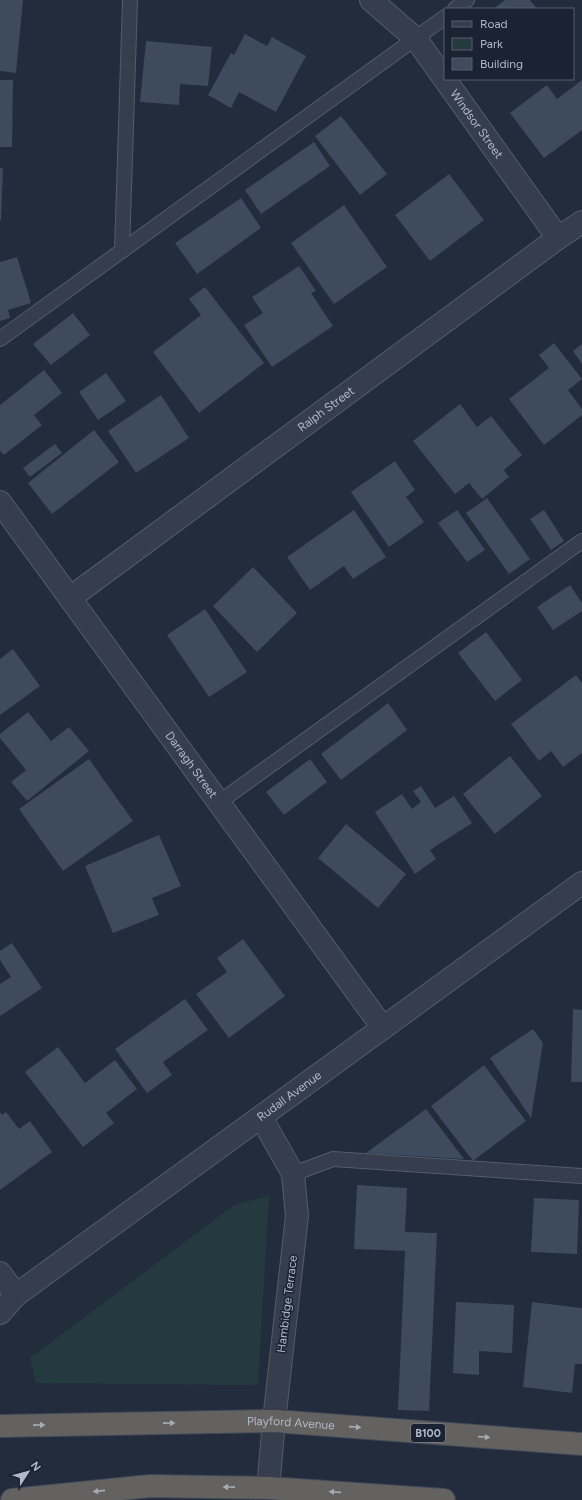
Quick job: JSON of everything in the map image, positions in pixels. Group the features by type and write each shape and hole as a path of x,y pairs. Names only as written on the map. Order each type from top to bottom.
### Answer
{"highway":[{"name":"Playford Avenue","path":"0,1426 274,1421 582,1444"},
{"path":"12,1500 150,1486 268,1494 444,1500"}],"street":[{"name":"Windsor Street","path":"371,0 416,39 444,78"},
{"name":"Windsor Street","path":"445,80 558,238"},
{"name":"Ralph Street","path":"70,598 558,238 582,222"},
{"name":"Darragh Street","path":"0,502 383,1028"},
{"name":"Rudall Avenue","path":"0,1313 16,1295 582,883"},
{"name":"Hambidge Terrace","path":"261,1117 293,1174 297,1216 274,1421 268,1494"},
{"path":"0,1273 16,1295"}],"lane":[{"path":"122,251 130,0"},
{"path":"456,8 467,0"},
{"path":"0,339 444,18"},
{"path":"218,803 582,541"},
{"path":"293,1174 333,1159 582,1176"}],"green space":[{"path":"269,1196 258,1385 36,1383 30,1358 234,1205"}],"building":[{"path":"0,0 23,0 16,73 0,71"},
{"path":"505,0 530,0 536,8 494,8"},
{"path":"245,34 267,46 272,37 306,56 276,112 239,92 231,108 208,95 231,53 234,55"},
{"path":"146,41 212,47 208,86 180,84 179,105 140,102"},
{"path":"0,80 13,80 12,147 0,147"},
{"path":"582,80 582,130 544,158 510,113 547,85 557,99"},
{"path":"341,116 387,174 360,195 315,136"},
{"path":"314,142 330,166 261,214 245,190"},
{"path":"0,168 3,168 1,220 0,220"},
{"path":"449,174 484,220 430,261 395,215"},
{"path":"241,198 261,228 197,274 175,243"},
{"path":"344,205 387,267 334,304 291,243"},
{"path":"17,257 31,303 8,310 10,318 0,321 0,262"},
{"path":"299,266 316,291 311,293 333,326 272,367 244,325 263,313 252,297"},
{"path":"205,287 264,363 199,413 153,352 201,315 189,299"},
{"path":"73,313 90,335 51,365 33,344"},
{"path":"554,343 582,379 568,390 582,409 582,415 544,445 509,399 549,368 539,355"},
{"path":"582,344 582,364 573,351"},
{"path":"44,370 62,393 34,415 42,425 4,455 0,451 0,405"},
{"path":"106,373 126,401 98,420 79,392"},
{"path":"161,395 189,438 136,473 108,431"},
{"path":"460,404 477,427 491,416 522,455 504,470 509,477 482,499 469,483 455,494 413,441"},
{"path":"94,430 119,462 52,514 28,483"},
{"path":"55,444 62,453 30,477 23,468"},
{"path":"395,461 415,490 406,497 424,522 389,547 351,492"},
{"path":"487,498 530,559 509,574 466,513"},
{"path":"354,510 386,557 353,579 344,566 310,590 287,557"},
{"path":"457,510 485,550 467,562 438,523"},
{"path":"544,510 564,541 551,550 530,519"},
{"path":"253,567 297,613 257,652 213,606"},
{"path":"570,585 582,603 582,611 553,630 537,607"},
{"path":"205,609 247,672 209,697 167,635"},
{"path":"486,632 522,680 495,701 458,653"},
{"path":"13,649 40,686 0,715 0,659"},
{"path":"576,675 582,683 582,753 563,767 551,751 539,761 511,724"},
{"path":"388,703 407,730 341,780 321,754"},
{"path":"28,712 51,741 69,727 89,751 27,801 11,782 26,770 0,738 0,734"},
{"path":"510,756 542,796 495,834 463,794"},
{"path":"89,759 133,821 63,871 19,809"},
{"path":"310,759 327,782 284,815 266,792"},
{"path":"421,786 435,808 454,796 472,823 430,850 436,859 415,874 375,812 402,794 412,809 421,802 413,791"},
{"path":"346,824 406,874 378,908 318,858"},
{"path":"159,835 181,886 152,898 159,915 113,933 85,866"},
{"path":"243,939 285,996 229,1038 196,994 227,972 217,958"},
{"path":"12,943 42,988 0,1016 0,984 11,977 0,960 0,951"},
{"path":"185,999 208,1030 163,1062 172,1075 147,1093 115,1049"},
{"path":"573,1009 582,1010 582,1082 571,1082"},
{"path":"533,1029 543,1043 531,1118 490,1058"},
{"path":"58,1047 85,1083 115,1060 137,1089 106,1113 114,1123 83,1147 25,1072"},
{"path":"484,1065 526,1121 473,1161 431,1106"},
{"path":"426,1109 464,1159 366,1153"},
{"path":"0,1112 2,1115 6,1112 19,1129 30,1121 52,1152 0,1190"},
{"path":"357,1185 407,1188 405,1232 437,1233 429,1411 398,1410 405,1251 354,1249"},
{"path":"534,1198 579,1200 577,1254 531,1252"},
{"path":"456,1302 514,1305 512,1353 479,1351 479,1375 453,1373"},
{"path":"532,1302 582,1308 582,1364 575,1364 572,1393 523,1387"}]}
